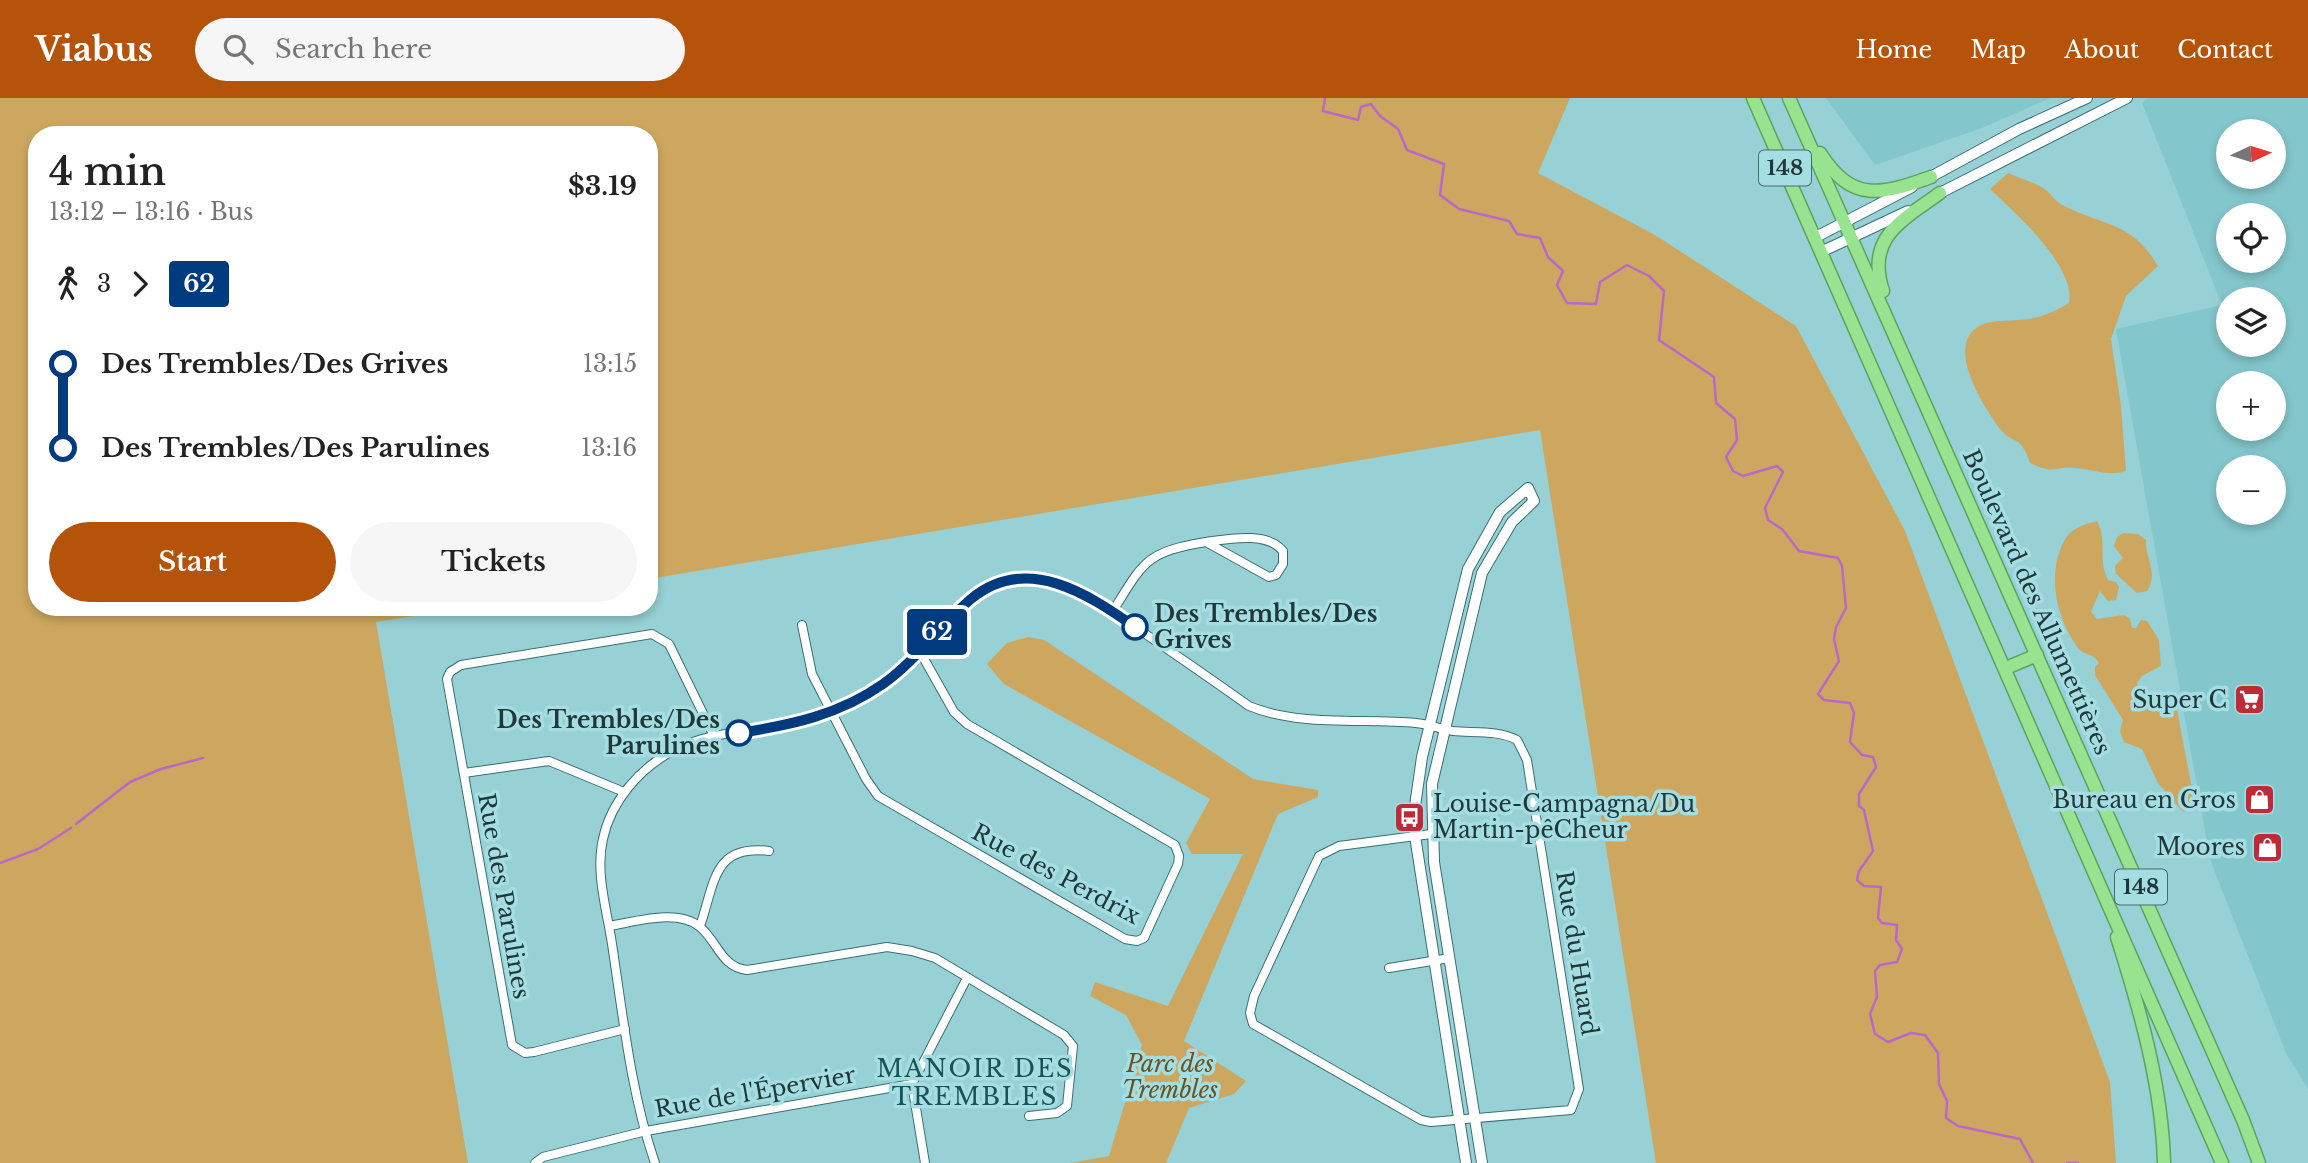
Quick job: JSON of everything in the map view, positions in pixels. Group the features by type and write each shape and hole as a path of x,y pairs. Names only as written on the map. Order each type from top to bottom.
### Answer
{"highway":[{"name":"148","path":"1753,98 1823,251 2222,1163"},
{"name":"Boulevard des Allumettières","path":"1789,98 2260,1163"},
{"path":"1799,121 1833,171 1851,186 1879,193 1930,177"},
{"path":"1904,354 1878,276 1878,253 1893,228 1940,193"},
{"path":"2006,668 2037,655"},
{"path":"2040,746 2116,935 2140,1011 2157,1090 2164,1163"}],"street":[{"path":"1816,237 1845,224 2019,129 2087,98"},
{"path":"1823,251 2126,98"},
{"path":"1466,1163 1415,836 1418,779 1468,569 1500,512 1528,488 1534,501 1512,522 1482,573 1432,785 1432,834 1482,1163"},
{"path":"1113,611 1146,561 1165,551 1206,542 1231,539 1272,542 1283,551 1283,564 1276,575 1261,575 1206,542"},
{"path":"655,1163 625,1029 602,886 601,853 608,825 624,792 648,768 673,751 714,736 795,724 833,712 883,684 972,598 992,586 1015,580 1039,579 1066,584 1113,611 1249,706 1264,712 1290,717 1418,723 1444,729"},
{"path":"802,625 813,674 833,712"},
{"name":"Rue des Parulines","path":"625,1029 534,1052 525,1052 512,1045 447,679 455,668 646,634 659,635 669,644 714,736"},
{"name":"Rue des Perdrix","path":"833,712 866,779 878,796 1125,939 1137,941 1143,938 1178,864 1180,856 1175,845 967,724 954,712 919,650"},
{"name":"Rue du Huard","path":"1444,729 1511,737 1525,751 1579,1089 1575,1105 1565,1112 1475,1118"},
{"path":"464,773 549,761 624,792"},
{"path":"1432,834 1332,848 1319,856 1254,996 1251,1018 1260,1029 1421,1120 1475,1118"},
{"path":"700,926 721,869 729,855 744,849 769,851"},
{"path":"609,926 671,918 700,926 724,959 738,969 754,970 887,947 927,954 1064,1035 1073,1045 1067,1106 1057,1113 1029,1116"},
{"path":"1389,968 1450,958"},
{"path":"925,1163 912,1084 967,978"},
{"name":"Rue de l'Épervier","path":"535,1163 543,1157 646,1131 912,1084"}],"shaded area":[{"path":"1826,98 2050,98 1982,128 1875,165"},
{"path":"2148,98 2308,98 2308,1089 2286,1053 2210,859 2116,329 2216,306 2216,357 2286,357 2286,287 2216,287 2216,290 2142,103"}],"green space":[{"path":"0,98 1570,98 1538,173 1655,235 1796,326 1905,531 2110,1082 2116,1163 1656,1163 1540,430 658,577 658,126 28,126 28,616 413,616 376,622 468,1163 0,1163"},
{"path":"2008,173 2043,188 2064,206 2127,233 2148,251 2158,266 2126,296 2111,339 2121,406 2126,471 2113,473 2075,468 2050,469 2030,463 2023,447 2005,434 1993,419 1970,376 1966,346 1970,334 1981,325 2038,317 2069,303 2069,288 2054,257 2028,226 1990,189"},
{"path":"2097,521 2102,536 2105,572 2108,580 2116,582 2119,587 2116,600 2108,601 2100,591 2091,612 2097,619 2124,615 2130,619 2132,628 2136,628 2141,620 2147,621 2159,640 2161,666 2142,676 2137,683 2140,694 2150,696 2157,711 2163,712 2171,706 2177,710 2193,794 2192,809 2183,812 2158,783 2142,749 2124,742 2120,731 2123,720 2095,675 2095,667 2099,663 2078,648 2059,610 2055,581 2059,553 2071,532"},
{"path":"2124,533 2138,534 2146,540 2152,572 2147,591 2137,593 2116,574 2115,566 2123,558 2114,546 2117,537"},
{"name":"Parc des Trembles","path":"1028,637 1044,640 1253,779 1318,790 1318,797 1278,814 1184,1041 1246,1081 1234,1094 1189,1108 1166,1163 1070,1163 1109,1156 1142,1045 1126,1015 1090,996 1095,982 1168,1006 1243,854 1192,854 1186,843 1210,799 1004,684 987,664 1007,643"}],"waterway":[{"path":"1325,98 1323,111 1358,120 1361,107 1371,104 1380,116 1398,129 1407,150 1444,164 1440,195 1459,209 1509,221 1517,234 1540,238 1548,257 1563,271 1557,285 1567,303 1596,304 1600,282 1627,265 1649,276 1664,291 1659,340 1714,377 1716,403 1735,419 1737,440 1726,457 1733,471 1743,476 1777,466 1783,472 1765,508 1768,520 1782,529 1799,551 1838,558 1842,566 1846,608 1836,627 1834,639 1839,661 1818,694 1824,700 1850,703 1854,713 1850,742 1862,755 1873,757 1876,767 1859,794 1859,806 1864,810 1873,851 1859,871 1857,880 1864,886 1881,887 1878,918 1882,923 1897,925 1896,940 1902,949 1897,962 1880,965 1875,971 1877,997 1870,1014 1875,1034 1888,1042 1911,1033 1925,1035 1938,1053 1939,1084 1947,1101 1946,1118 1958,1126 2020,1139 2033,1163"},
{"path":"76,824 130,782 161,769 203,758"},
{"path":"0,863 38,849 71,828"},
{"path":"2067,1163 2078,1163"}],"bus line":[{"name":"62","path":"739,733 804,722 846,706 897,673 972,598 1004,582 1039,579 1066,584 1135,627"}],"place":[{"name":"Des Trembles/Des Grives","path":"1135,627"},
{"name":"Super C","path":"2250,700"},
{"name":"Des Trembles/Des Parulines","path":"739,733"},
{"name":"Bureau en Gros","path":"2259,800"},
{"name":"Louise-Campagna/Du Martin-pêCheur","path":"1410,817"},
{"name":"Moores","path":"2268,847"}],"district":[{"name":"MANOIR DES TREMBLES","path":"975,1083"}]}
